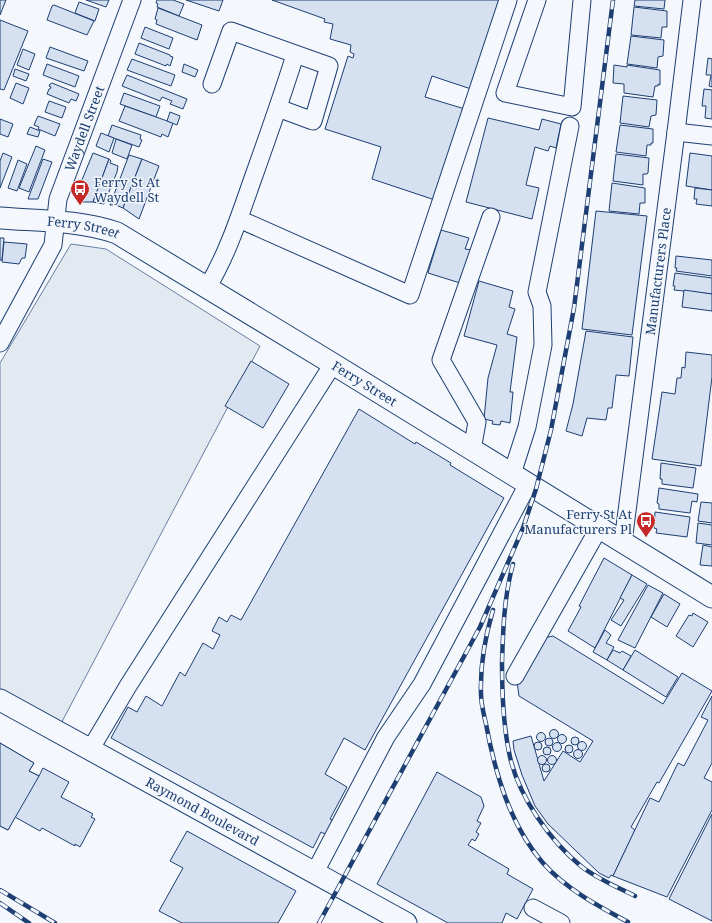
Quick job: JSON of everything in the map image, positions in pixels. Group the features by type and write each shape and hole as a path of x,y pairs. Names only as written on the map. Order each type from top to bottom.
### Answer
{"main road":[{"name":"Ferry Street","path":"0,218 101,227 117,233 712,597"},
{"name":"Raymond Boulevard","path":"1,704 90,750 406,923"}],"street":[{"name":"Waydell Street","path":"0,343 53,245 58,199 132,0"},
{"path":"239,219 410,295 508,0"},
{"path":"537,0 505,93 572,107 582,0"},
{"name":"Manufacturers Place","path":"623,542 692,0"},
{"path":"212,84 231,31 329,66 313,121 278,108"},
{"path":"207,288 218,268 239,219 295,55"},
{"path":"486,66 511,72"},
{"path":"314,874 386,738 422,684 520,479 527,427 543,345 542,306 537,292 570,126"},
{"path":"676,132 712,136"},
{"path":"472,450 477,422 441,360 491,217"},
{"path":"90,750 128,686 333,364"},
{"path":"515,676 600,528"},
{"path":"533,908 561,923"}],"shaded area":[{"path":"71,244 106,249 260,346 56,733 0,701 0,363"}],"building":[{"path":"0,0 6,0 0,15"},
{"path":"86,0 109,0 106,7"},
{"path":"157,0 173,0 184,4 179,16 157,7"},
{"path":"186,0 223,0 219,11"},
{"path":"272,0 500,0 471,89 432,76 425,97 465,109 435,200 372,179 381,147 325,129 348,56 353,58 354,54 350,52 351,45 330,39 333,24 324,22 325,19"},
{"path":"635,0 665,0 664,9 634,6"},
{"path":"79,2 99,9 95,21 75,13"},
{"path":"54,5 94,21 87,35 47,20 52,6"},
{"path":"634,7 667,11 667,27 662,27 661,38 631,35"},
{"path":"158,8 202,25 197,40 156,24 157,20 155,19"},
{"path":"0,20 28,31 4,90 0,89"},
{"path":"145,27 173,38 169,49 141,38"},
{"path":"631,36 664,40 663,56 658,57 657,68 627,64"},
{"path":"139,43 173,57 170,66 167,64 166,66 135,54"},
{"path":"50,47 88,61 84,71 46,58"},
{"path":"23,49 35,54 29,70 17,65"},
{"path":"708,58 712,59 712,87 709,86 711,75 706,75"},
{"path":"132,59 175,75 171,86 127,70"},
{"path":"47,64 79,76 75,87 43,75"},
{"path":"184,64 198,70 195,77 182,72"},
{"path":"614,65 627,67 627,65 660,70 660,85 658,84 658,86 655,86 653,97 624,93 624,84 613,83"},
{"path":"15,69 29,74 26,81 13,76"},
{"path":"127,75 187,99 183,109 170,104 172,101 162,97 160,101 122,86"},
{"path":"16,83 29,88 23,104 10,98"},
{"path":"52,83 79,94 76,101 71,99 69,103 47,94 51,87 49,86"},
{"path":"704,89 712,90 712,119 705,118 706,106 702,106"},
{"path":"124,93 160,106 156,117 120,104"},
{"path":"623,96 657,100 656,115 651,116 649,127 620,123"},
{"path":"49,101 66,107 62,118 45,112"},
{"path":"125,106 173,123 168,137 162,134 161,137 119,121"},
{"path":"170,112 180,116 177,125 167,121"},
{"path":"38,116 60,124 55,136 38,129 39,127 34,125"},
{"path":"488,118 539,130 542,119 561,124 556,148 550,146 548,151 535,147 526,185 539,188 532,219 466,202"},
{"path":"0,119 13,124 8,137 0,134"},
{"path":"112,125 141,135 140,139 142,140 139,147 108,136"},
{"path":"620,125 653,129 653,143 651,143 651,145 647,145 646,156 616,152"},
{"path":"30,127 40,131 38,137 27,134"},
{"path":"101,133 114,138 109,152 96,146"},
{"path":"116,139 132,145 127,159 112,153"},
{"path":"36,146 45,150 29,192 19,188"},
{"path":"3,153 12,157 0,188 0,161"},
{"path":"93,153 109,159 93,202 80,202 75,197"},
{"path":"690,153 712,156 712,190 686,186"},
{"path":"616,154 649,158 648,173 643,174 643,185 613,181"},
{"path":"129,155 142,159 123,208 116,205 110,205"},
{"path":"43,159 52,162 38,199 28,199"},
{"path":"109,159 111,161 110,163 118,166 117,172 104,204 93,202"},
{"path":"142,159 159,166 139,219 123,208"},
{"path":"18,160 27,164 17,191 8,188"},
{"path":"612,183 645,188 645,203 640,203 639,214 609,211"},
{"path":"695,188 712,190 712,206 696,204 697,199 694,199"},
{"path":"596,211 647,216 632,335 582,329"},
{"path":"441,230 469,238 465,249 472,250 460,283 428,273"},
{"path":"0,238 4,238 2,260 0,260"},
{"path":"4,242 27,244 25,258 22,258 19,264 2,262"},
{"path":"676,256 712,260 712,276 676,271"},
{"path":"675,273 712,278 712,294 674,290 675,286 673,286"},
{"path":"479,281 513,291 509,307 515,309 507,334 517,337 510,392 513,392 510,423 501,421 500,425 492,424 493,421 484,419 488,378 497,345 464,336"},
{"path":"684,290 712,294 712,311 682,307"},
{"path":"586,331 633,337 629,376 616,375 612,408 608,408 606,420 587,418 582,436 566,431 573,404"},
{"path":"686,352 712,355 712,377 701,466 652,459 662,392 675,394 677,378 681,378 682,367 685,368"},
{"path":"251,361 289,384 263,428 225,406"},
{"path":"359,409 415,444 416,442 451,463 450,465 504,498 365,750 344,738 325,774 347,787 330,819 336,822 329,836 321,832 313,848 111,738 128,707 137,712 146,696 162,706 180,672 185,676 203,643 213,649 220,635 212,631 219,617 227,622 231,615 241,620"},
{"path":"661,463 696,468 693,488 662,484 662,479 660,479"},
{"path":"659,488 698,494 697,502 692,501 690,513 659,509 659,504 657,503"},
{"path":"701,502 712,503 712,523 698,521"},
{"path":"655,512 690,517 687,537 656,533 657,529 654,528"},
{"path":"698,523 712,525 712,545 696,543"},
{"path":"703,545 712,547 712,566 700,565"},
{"path":"604,558 632,575 595,648 568,631"},
{"path":"632,575 647,584 621,626 611,620 624,600 620,598"},
{"path":"648,585 663,593 635,648 618,640"},
{"path":"664,594 680,604 667,627 651,617"},
{"path":"693,613 708,622 693,647 676,636 689,615 692,616"},
{"path":"605,630 611,635 606,643 614,647 607,660 593,652"},
{"path":"553,636 663,704 682,673 712,691 659,783 657,782 631,827 635,830 613,876 611,875 609,878 599,873 548,824 535,806 522,775 514,750 513,741 531,736 544,781 563,751 580,762 593,741 519,696 517,681 544,638"},
{"path":"613,650 620,653 622,651 631,656 623,670 607,660"},
{"path":"635,650 678,677 666,697 623,670"},
{"path":"712,696 712,763 704,778 712,782 712,810 667,897 613,876 650,798 659,802 678,763 684,766 708,720 701,717"},
{"path":"552,730 556,730 558,734 556,738 552,738 550,736 550,732"},
{"path":"539,733 543,733 545,737 543,741 539,741 537,739 537,735"},
{"path":"560,735 564,735 566,739 564,743 560,743 558,741 558,737"},
{"path":"573,737 577,737 579,741 577,745 573,745 571,743 571,739"},
{"path":"547,738 551,738 553,742 551,746 547,746 545,744 545,740"},
{"path":"536,742 540,742 542,746 540,750 536,750 534,748 534,744"},
{"path":"580,742 584,742 586,746 584,750 580,750 578,748 578,744"},
{"path":"0,743 34,763 29,771 39,776 43,768 69,782 61,797 93,814 91,817 95,819 80,847 75,844 75,846 42,828 40,831 15,817 8,830 0,826"},
{"path":"0,743 34,763 29,771 39,776 8,830 0,826"},
{"path":"555,743 559,743 561,747 559,751 555,751 553,749 553,745"},
{"path":"567,745 571,745 573,749 571,753 567,753 565,751 565,747"},
{"path":"545,747 549,747 551,751 549,755 545,755 543,753 543,749"},
{"path":"576,750 580,750 582,754 580,758 576,758 574,756 574,752"},
{"path":"552,755 557,760 552,765 547,760"},
{"path":"540,756 544,756 546,760 544,764 540,764 538,762 538,758"},
{"path":"544,764 548,764 550,768 548,772 544,772 542,770 542,766"},
{"path":"437,772 481,797 484,806 477,821 481,823 476,832 479,834 475,841 472,839 468,845 509,869 507,874 533,889 517,919 506,913 502,923 448,923 377,884"},
{"path":"712,814 712,921 669,899"},
{"path":"187,831 296,891 278,923 182,923 159,911 183,868 170,861"}],"railway":[{"path":"319,923 480,627 523,528 536,489 551,430 574,308 613,0"},
{"path":"513,564 504,614 502,675 503,710 510,757 514,772 528,803 537,817 570,856 594,875 635,896"},
{"path":"493,610 485,641 482,662 482,702 494,761 499,779 513,815 531,848 552,872 572,889 605,910 628,922"},
{"path":"0,890 55,923"},
{"path":"0,903 29,923"}],"place":[{"name":"Ferry St At Waydell St","path":"80,206"},
{"name":"Ferry St At Manufacturers Pl","path":"646,538"}]}
